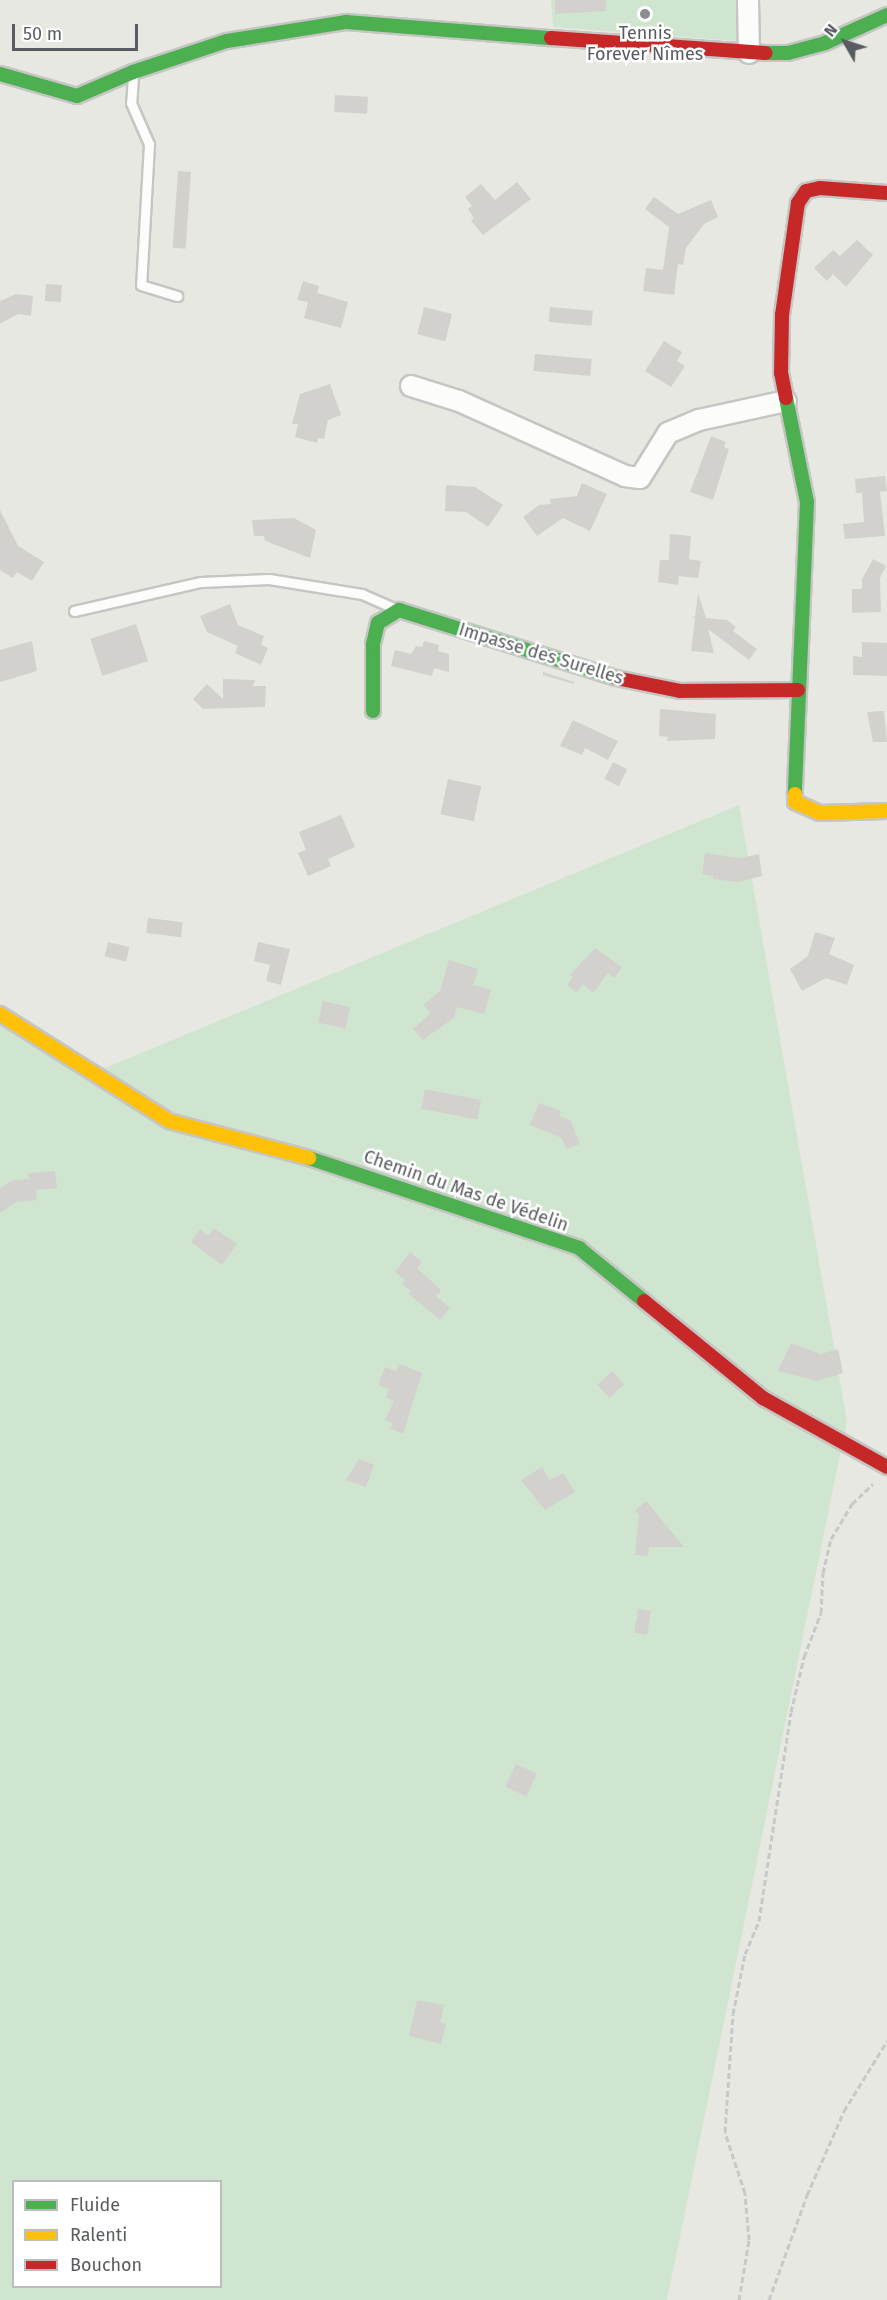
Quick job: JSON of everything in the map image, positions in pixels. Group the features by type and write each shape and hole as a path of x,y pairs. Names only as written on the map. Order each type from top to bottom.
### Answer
{"street":[{"path":"748,0 749,53"},
{"path":"0,74 76,96 133,72 227,41 346,22 749,53 788,53 825,43 887,15"},
{"path":"887,193 820,188 806,191 798,203 782,315 780,373 807,502 803,656 798,690 795,802 820,813 887,811"},
{"path":"411,386 459,401 625,477 640,478 668,433 699,420 786,401"},
{"path":"373,711 373,644 378,623 399,610"},
{"name":"Impasse des Surelles","path":"399,610 607,676 680,691 798,690"},
{"name":"Chemin du Mas de Védelin","path":"0,1014 169,1120 356,1171 579,1248 763,1398 884,1472"}],"lane":[{"path":"133,72 131,103 149,144 141,285 177,296"},
{"path":"74,611 201,582 268,579 363,594 399,610"}],"path":[{"path":"739,2300 749,2240 745,2193 725,2132 733,2014 745,1954 759,1921 791,1712 804,1657 821,1613 823,1573 831,1539 852,1504 884,1472"},
{"path":"769,2300 807,2194 844,2111 887,2041"}],"green space":[{"name":"Tennis Forever Nîmes","path":"551,0 737,0 738,41 553,27"},
{"path":"739,805 847,1421 667,2300 0,2300 0,1011 105,1068"}],"building":[{"path":"555,0 606,0 606,11 555,14"},
{"path":"335,95 368,97 367,114 334,112"},
{"path":"178,171 191,172 186,249 173,248"},
{"path":"517,182 531,199 483,235 471,221 474,218 468,209 472,206 465,197 481,184 495,200"},
{"path":"654,197 678,214 711,200 718,217 704,224 686,248 683,265 678,264 674,295 643,291 646,268 663,270 669,227 645,209"},
{"path":"857,240 873,255 846,287 833,274 827,281 814,268 833,250 840,256"},
{"path":"303,281 319,286 317,293 348,302 341,328 304,318 308,302 297,300"},
{"path":"46,284 62,285 61,302 45,301"},
{"path":"16,294 33,296 31,316 18,314 0,324 0,301"},
{"path":"424,307 452,314 445,341 417,334"},
{"path":"550,307 593,311 592,326 549,322"},
{"path":"664,341 682,352 677,361 685,366 671,387 645,371"},
{"path":"535,354 592,359 590,376 534,371"},
{"path":"330,384 341,415 328,420 324,439 318,438 317,443 295,437 298,424 292,424 300,394"},
{"path":"711,436 726,442 724,447 729,449 713,500 690,492"},
{"path":"885,476 887,491 880,492 885,536 845,539 843,524 864,522 862,493 856,493 855,479"},
{"path":"582,483 607,494 590,531 563,518 537,536 523,517 539,505 551,504 550,499 577,496"},
{"path":"446,485 475,487 503,505 488,527 466,512 445,511"},
{"path":"0,510 18,546 44,562 32,581 17,572 13,578 0,570"},
{"path":"294,518 316,530 310,558 265,541 264,536 254,536 252,520"},
{"path":"670,534 691,536 689,559 701,561 698,578 679,576 678,585 658,582 660,560 669,560"},
{"path":"873,559 886,566 880,578 881,612 852,613 852,589 862,589 862,579"},
{"path":"698,593 706,618 727,620 736,627 733,631 757,649 749,660 708,629 714,653 691,651 695,619 691,616 695,617"},
{"path":"230,604 238,625 264,636 261,645 268,648 261,665 235,653 238,646 207,632 200,616"},
{"path":"136,624 148,661 102,676 90,639"},
{"path":"32,641 37,671 0,682 0,650"},
{"path":"424,641 439,645 438,651 449,654 449,672 434,668 432,676 391,666 395,650 411,654 416,646 422,647"},
{"path":"862,642 887,643 887,676 853,675 853,656 862,657"},
{"path":"543,672 574,682 574,684 543,675"},
{"path":"223,679 255,680 253,686 266,686 265,707 203,709 193,699 207,684 223,699"},
{"path":"660,709 716,714 715,739 667,741 668,737 659,736"},
{"path":"884,711 887,742 873,742 867,712"},
{"path":"573,720 618,741 608,760 585,748 582,755 560,746"},
{"path":"613,762 627,769 619,786 604,779"},
{"path":"448,779 481,786 474,821 441,814"},
{"path":"341,815 355,847 328,859 331,866 308,876 298,853 306,850 299,832"},
{"path":"705,853 740,858 759,854 762,876 738,882 713,879 714,876 702,874"},
{"path":"148,918 183,922 181,937 146,933"},
{"path":"815,932 835,938 829,954 854,965 847,985 826,978 802,991 790,969 808,956"},
{"path":"108,942 129,947 126,962 105,957"},
{"path":"258,942 290,949 281,985 266,981 270,965 254,961"},
{"path":"595,948 622,967 614,978 608,973 593,993 583,984 577,993 567,985 573,977 570,975"},
{"path":"449,960 478,969 473,985 491,990 484,1014 457,1007 454,1018 423,1040 413,1029 431,1013 423,1005 440,991"},
{"path":"323,1001 350,1007 345,1029 318,1022"},
{"path":"425,1089 481,1100 477,1120 421,1109"},
{"path":"539,1103 561,1111 559,1116 571,1121 580,1144 566,1149 562,1138 530,1125"},
{"path":"55,1171 57,1188 36,1190 37,1200 16,1202 0,1213 0,1188 11,1181 29,1179 28,1173"},
{"path":"214,1228 237,1244 222,1265 191,1242 200,1229 208,1236"},
{"path":"410,1252 422,1262 417,1268 441,1290 436,1296 450,1308 440,1320 409,1294 411,1291 402,1284 405,1280 395,1272"},
{"path":"791,1343 821,1354 838,1349 843,1373 817,1381 778,1371"},
{"path":"399,1364 422,1373 403,1434 390,1428 393,1423 385,1420 394,1401 386,1397 389,1389 378,1385 385,1367 396,1371"},
{"path":"612,1371 624,1384 610,1398 597,1385"},
{"path":"359,1459 374,1465 366,1487 346,1480"},
{"path":"542,1467 550,1480 563,1473 575,1492 545,1510 521,1480"},
{"path":"646,1501 684,1547 649,1547 648,1556 635,1555 639,1516 635,1510"},
{"path":"638,1609 651,1611 647,1635 634,1633"},
{"path":"516,1764 537,1774 526,1796 505,1787"},
{"path":"417,2000 444,2005 440,2023 446,2024 441,2044 409,2036"}],"traffic: fast":[{"path":"765,53 788,53 825,43 887,15"},
{"path":"0,74 77,96 133,72 227,41 346,22 551,38"},
{"path":"786,398 807,502 795,794"},
{"path":"373,711 373,644 378,623 399,610 616,678"},
{"path":"309,1158 579,1248 644,1301"}],"traffic: slow":[{"path":"795,794 795,802 820,813 887,811"},
{"path":"0,1014 169,1121 309,1158"}],"traffic: jam":[{"path":"551,38 765,53"},
{"path":"786,398 781,373 782,315 798,203 806,191 820,188 887,193"},
{"path":"616,678 680,691 798,690"},
{"path":"644,1301 763,1398 887,1467"}],"place":[{"name":"Tennis Forever Nîmes","path":"645,14"}]}
